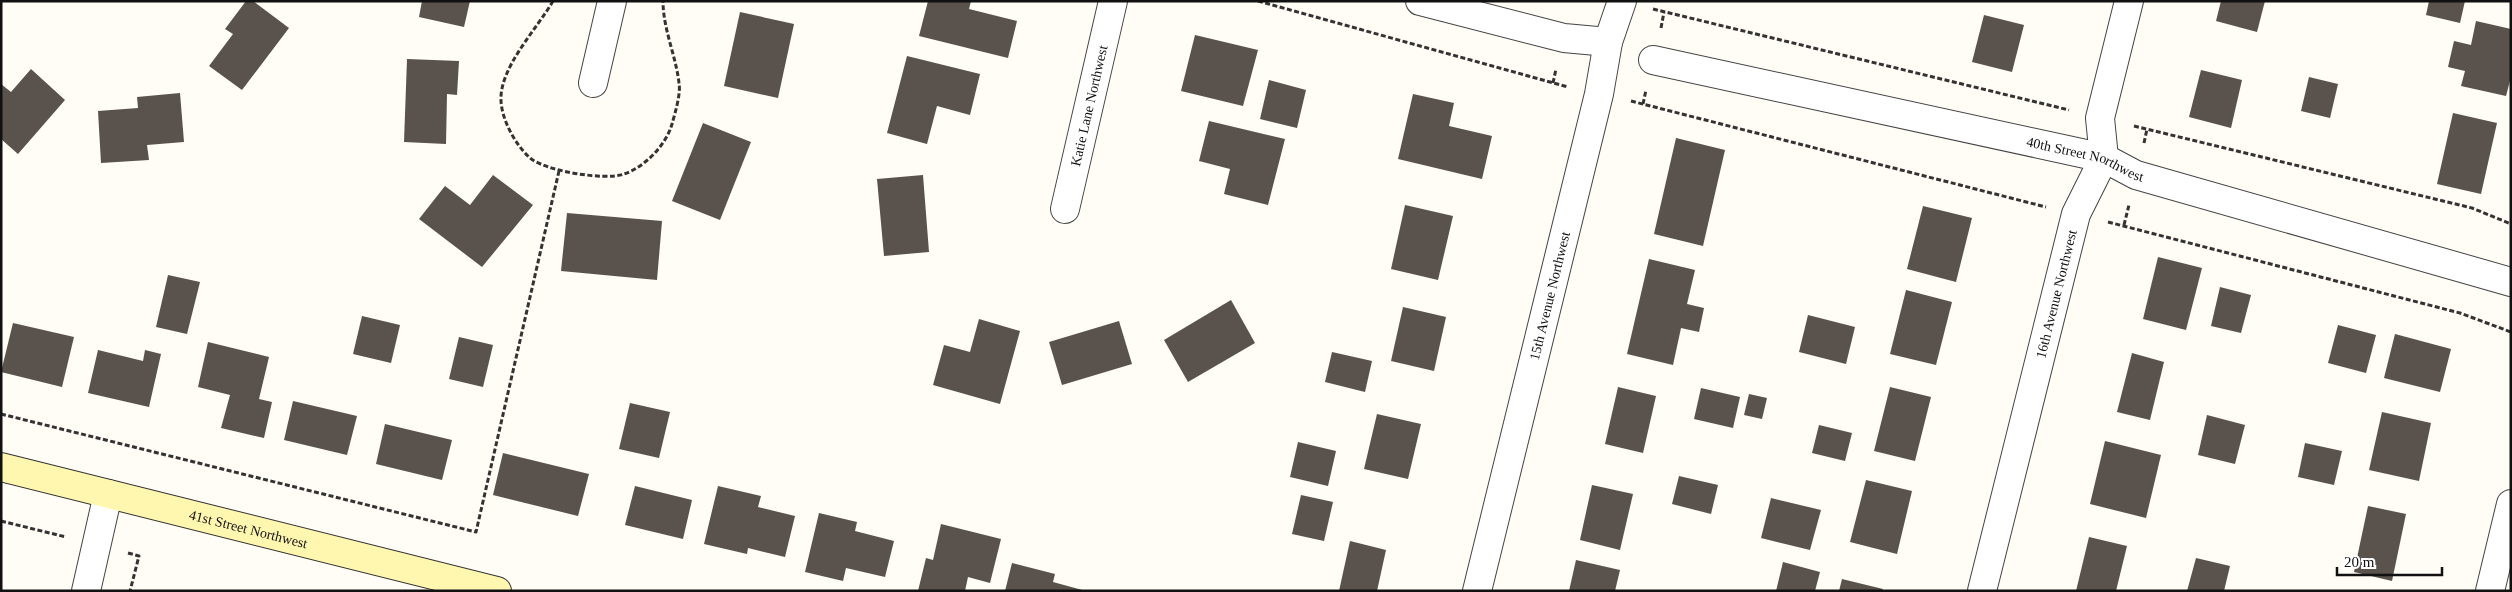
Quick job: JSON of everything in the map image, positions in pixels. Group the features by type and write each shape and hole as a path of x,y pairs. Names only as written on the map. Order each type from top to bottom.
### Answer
{"main road":[{"name":"41st Street Northwest","path":"1,467 497,591"}],"street":[{"path":"593,84 612,1"},
{"name":"Katie Lane Northwest","path":"1065,209 1113,1"},
{"path":"1420,1 1564,38 1608,42"},
{"name":"15th Avenue Northwest","path":"1477,591 1599,94 1608,42 1622,1"},
{"path":"2104,158 2100,118 2129,1"},
{"name":"40th Street Northwest","path":"1653,60 2104,158 2136,176 2511,282"},
{"name":"16th Avenue Northwest","path":"1982,591 2076,214 2104,158"},
{"path":"86,591 108,494"},
{"path":"2490,591 2511,504"}],"path":[{"path":"553,1 509,67 501,100 510,133 530,158 559,171 594,176 623,175 653,156 672,126 680,84 670,44 663,1"},
{"path":"1258,1 1553,83"},
{"path":"1664,12 2472,208 2511,224"},
{"path":"1643,104 2039,205"},
{"path":"1,414 476,532 559,171"},
{"path":"2124,225 2460,313 2511,332"},
{"path":"1,521 66,537"},
{"path":"130,591 139,556"}],"building":[{"path":"246,1 253,1 289,28 242,90 209,66 233,34 225,29"},
{"path":"422,1 470,1 464,27 419,17"},
{"path":"928,1 971,1 969,9 1017,21 1008,58 919,36"},
{"path":"2221,1 2265,1 2257,32 2216,21"},
{"path":"2429,1 2465,1 2460,23 2426,15"},
{"path":"740,12 794,24 778,98 724,86"},
{"path":"1984,15 2024,25 2012,72 1972,62"},
{"path":"2476,21 2511,29 2511,77 2506,96 2461,86 2465,71 2448,67 2454,41 2471,45"},
{"path":"1195,35 1258,50 1243,106 1181,91"},
{"path":"907,56 980,74 970,115 937,106 927,144 887,133"},
{"path":"407,59 459,61 457,95 447,94 446,144 404,142"},
{"path":"31,69 65,100 18,154 1,139 1,84 11,92"},
{"path":"2201,70 2242,80 2231,128 2189,117"},
{"path":"2309,77 2338,84 2330,118 2301,111"},
{"path":"1269,80 1306,90 1297,128 1260,119"},
{"path":"180,93 184,142 147,145 149,160 101,163 98,111 138,108 137,97"},
{"path":"1413,94 1454,103 1449,126 1492,136 1482,179 1398,159"},
{"path":"2453,113 2497,123 2481,194 2437,184"},
{"path":"1209,121 1285,139 1268,205 1224,194 1230,169 1199,161"},
{"path":"703,123 751,142 720,220 672,201"},
{"path":"1676,138 1725,150 1703,246 1654,234"},
{"path":"493,175 533,205 482,267 419,219 445,186 470,205"},
{"path":"923,175 929,252 884,256 877,179"},
{"path":"1405,205 1453,216 1438,280 1391,269"},
{"path":"1923,206 1972,218 1956,282 1907,269"},
{"path":"567,213 662,221 657,280 561,271"},
{"path":"2158,257 2202,268 2186,330 2143,319"},
{"path":"1649,259 1695,270 1687,304 1704,308 1699,332 1681,328 1673,365 1627,354"},
{"path":"168,275 200,282 187,334 156,327"},
{"path":"2220,287 2251,295 2241,333 2211,326"},
{"path":"1906,290 1952,302 1936,365 1890,354"},
{"path":"1231,300 1255,343 1188,382 1164,340"},
{"path":"1403,307 1446,317 1434,371 1391,361"},
{"path":"1808,315 1855,327 1846,364 1799,352"},
{"path":"362,316 400,325 391,363 353,354"},
{"path":"979,319 1020,331 1000,404 933,385 944,345 970,352"},
{"path":"1119,321 1132,364 1062,385 1049,342"},
{"path":"13,323 74,337 62,387 1,372"},
{"path":"2338,325 2376,335 2366,373 2328,363"},
{"path":"2395,334 2451,349 2440,392 2384,378"},
{"path":"459,337 493,345 483,387 449,379"},
{"path":"208,342 269,357 259,399 272,402 264,438 221,428 230,395 198,387"},
{"path":"98,350 143,361 145,350 161,354 149,407 88,393"},
{"path":"1332,352 1372,361 1365,392 1325,382"},
{"path":"2132,353 2164,362 2150,420 2117,412"},
{"path":"1618,387 1656,396 1643,453 1605,444"},
{"path":"1890,387 1931,397 1915,461 1874,451"},
{"path":"1701,388 1740,397 1733,428 1694,419"},
{"path":"1749,394 1767,398 1762,419 1744,415"},
{"path":"293,401 357,416 347,455 284,440"},
{"path":"630,403 670,412 659,458 619,449"},
{"path":"2382,412 2431,423 2419,481 2369,470"},
{"path":"1377,414 1421,424 1408,479 1364,469"},
{"path":"2207,415 2245,425 2235,464 2198,455"},
{"path":"385,424 452,440 442,480 376,464"},
{"path":"1819,425 1852,433 1845,461 1812,453"},
{"path":"2105,441 2161,455 2146,518 2090,504"},
{"path":"1298,442 1336,451 1328,486 1290,477"},
{"path":"2305,443 2342,451 2334,485 2298,477"},
{"path":"503,453 589,474 578,516 493,495"},
{"path":"1679,476 1718,485 1711,514 1672,504"},
{"path":"1866,480 1912,491 1897,554 1850,542"},
{"path":"1592,485 1633,494 1620,550 1580,540"},
{"path":"635,486 692,500 683,539 625,525"},
{"path":"718,486 761,496 758,507 795,516 785,557 748,548 747,554 704,544"},
{"path":"1301,495 1333,502 1324,541 1292,534"},
{"path":"1771,498 1821,510 1810,550 1761,538"},
{"path":"2368,506 2406,514 2392,581 2354,572"},
{"path":"819,513 857,522 855,531 894,541 885,577 846,568 843,581 805,572"},
{"path":"941,524 1001,539 990,583 968,577 965,591 918,591 926,558 933,560"},
{"path":"2089,537 2127,546 2116,591 2076,591"},
{"path":"1350,541 1386,550 1377,591 1339,591"},
{"path":"2196,558 2230,566 2224,591 2187,591"},
{"path":"1576,560 1620,570 1615,591 1569,591"},
{"path":"1783,562 1820,572 1815,591 1776,591"},
{"path":"1012,563 1055,574 1053,582 1086,591 1005,591"},
{"path":"1842,579 1883,589 1882,591 1839,591"}]}
